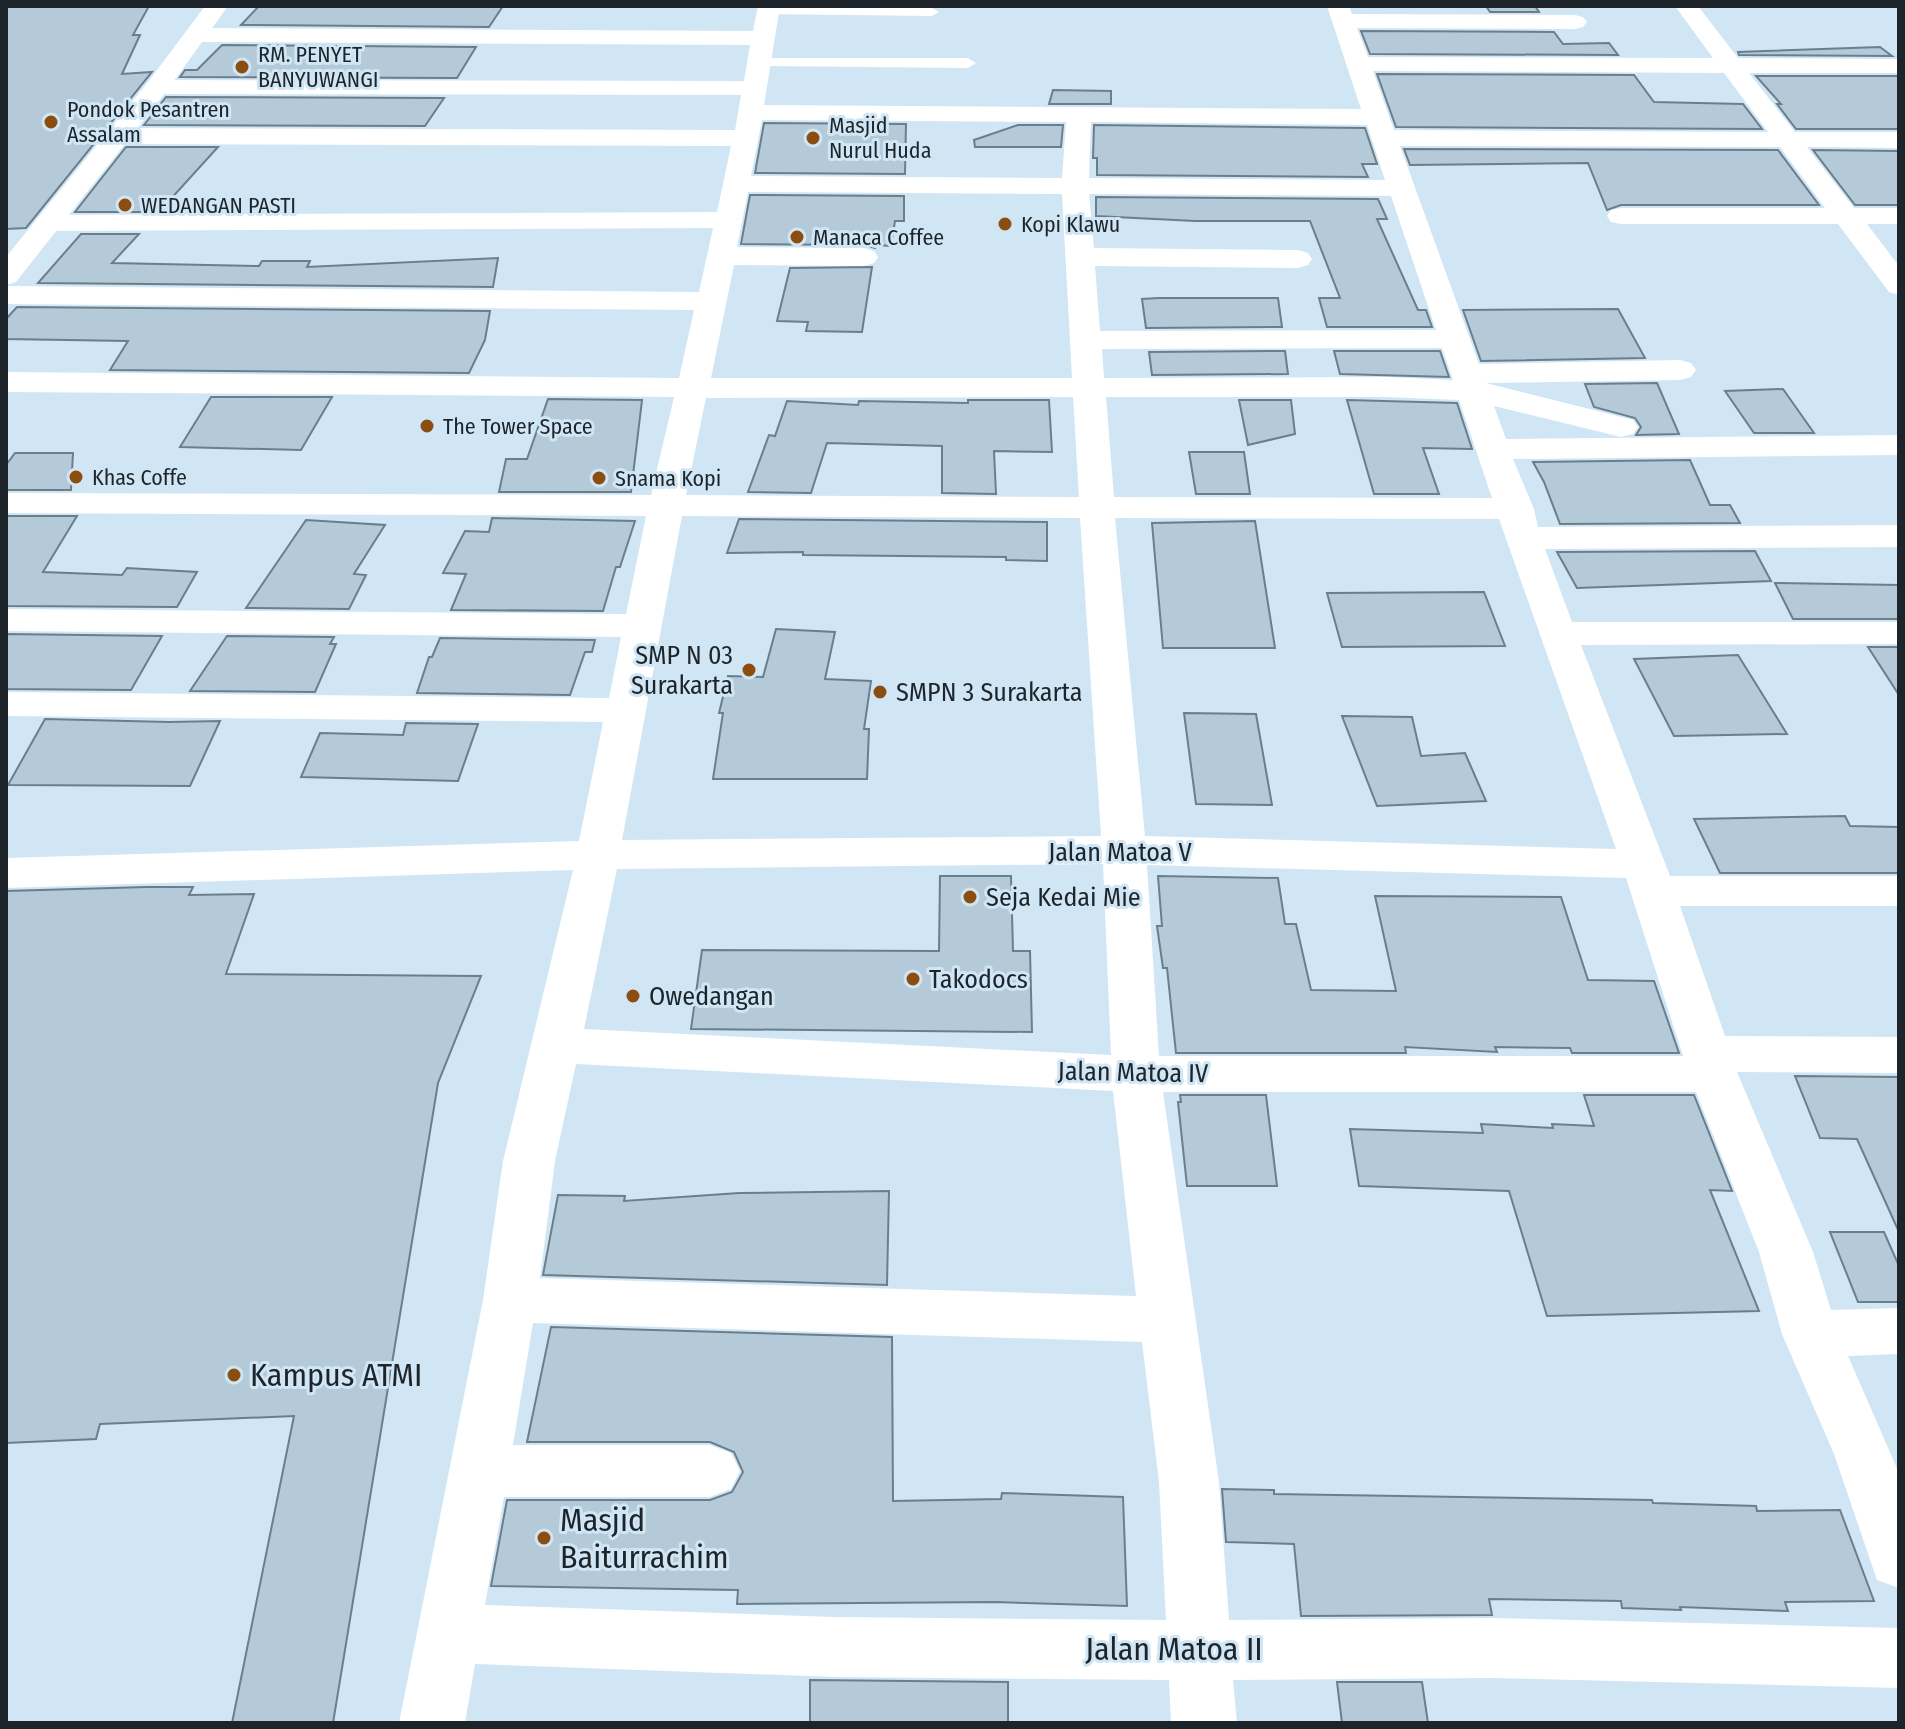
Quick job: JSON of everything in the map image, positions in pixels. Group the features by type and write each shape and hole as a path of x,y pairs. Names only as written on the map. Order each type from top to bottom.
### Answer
{"street":[{"path":"6,276 119,136 217,6"},
{"path":"1686,6 1896,278"},
{"path":"432,1723 510,1300 529,1161 553,1045 583,929 683,420 693,388 746,138 768,8"},
{"path":"1575,22 1341,13 1558,634 1648,878 1710,1064 1786,1252 1810,1334 1881,1455 1899,1560"},
{"path":"196,35 756,75 1079,115 1245,116 1380,128 1788,140 1899,140"},
{"path":"1358,64 1899,66"},
{"path":"157,87 756,75"},
{"path":"1232,88 1245,116"},
{"path":"1079,115 1075,186 1124,850 1136,1074 1189,1482 1204,1723"},
{"path":"119,136 746,138"},
{"path":"736,184 1401,188"},
{"path":"1621,216 1899,216"},
{"path":"49,223 728,220"},
{"path":"721,256 864,257"},
{"path":"1080,257 1298,259"},
{"path":"6,295 711,301"},
{"path":"1086,340 1455,339"},
{"path":"6,382 1089,388 1470,382 1680,370"},
{"path":"1470,382 1621,427"},
{"path":"1494,449 1899,445"},
{"path":"6,503 1097,508 1899,536"},
{"path":"6,620 643,626"},
{"path":"1558,634 1899,633"},
{"path":"6,704 625,710"},
{"name":"Jalan Matoa V","path":"6,873 598,855 1124,850 1899,891"},
{"name":"Jalan Matoa IV","path":"553,1045 1136,1074 1710,1064 1899,1055"},
{"path":"510,1300 1166,1320"},
{"path":"1810,1334 1899,1331"},
{"path":"480,1471 710,1471"},
{"name":"Jalan Matoa II","path":"450,1633 835,1647 1199,1650 1491,1648 1899,1658"}],"lane":[{"path":"768,8 932,12"},
{"path":"756,75 968,63"}],"building":[{"name":"Pondok Pesantren Assalam","path":"6,6 149,6 133,35 140,35 122,74 152,72 26,228 6,229"},
{"path":"259,6 503,6 489,27 241,25"},
{"path":"1486,6 1535,6 1539,12 1490,12"},
{"path":"1361,31 1554,32 1563,44 1609,43 1618,55 1370,54"},
{"path":"222,45 476,47 457,78 180,77 185,70 197,70"},
{"path":"1880,47 1892,56 1739,55 1738,52"},
{"path":"1377,74 1634,75 1654,102 1743,104 1762,129 1396,127"},
{"path":"1756,76 1899,76 1899,129 1796,129 1777,104 1781,104"},
{"path":"1053,90 1111,91 1111,104 1049,104"},
{"path":"166,97 444,98 425,126 144,125"},
{"path":"764,123 906,124 905,174 755,173"},
{"path":"1018,125 1063,125 1061,147 975,147 974,140"},
{"path":"1094,125 1365,128 1377,164 1362,164 1368,177 1097,175 1097,158 1093,158"},
{"path":"126,147 218,147 159,212 75,212"},
{"path":"1404,149 1778,150 1819,205 1621,205 1607,210 1588,163 1410,165"},
{"path":"1813,150 1899,151 1899,205 1855,205"},
{"path":"750,195 904,196 904,221 895,221 891,246 741,244"},
{"path":"1096,197 1378,199 1387,219 1377,219 1418,310 1426,310 1432,327 1327,327 1319,298 1340,298 1310,221 1195,221 1096,216"},
{"path":"81,234 139,234 112,263 259,266 262,261 310,261 307,267 498,258 493,287 38,283"},
{"path":"872,267 862,332 806,331 808,322 777,321 790,268"},
{"path":"1278,298 1282,327 1146,328 1142,299"},
{"path":"17,307 490,311 485,340 469,373 110,370 128,341 6,339 6,319"},
{"path":"1618,309 1645,358 1481,361 1463,310"},
{"path":"1285,351 1288,374 1152,375 1149,352"},
{"path":"1334,351 1440,351 1449,377 1340,374"},
{"path":"1657,383 1679,434 1636,435 1641,427 1635,418 1594,407 1585,384"},
{"path":"1783,389 1814,433 1754,433 1725,391"},
{"path":"211,397 332,397 301,450 180,447"},
{"path":"548,399 642,400 631,492 499,492 506,459 527,459"},
{"path":"968,400 1049,400 1052,452 994,451 996,494 942,493 942,446 827,443 811,493 748,492 769,435 775,436 787,401 858,405 859,401 968,403"},
{"path":"1239,400 1291,400 1295,434 1248,445"},
{"path":"1347,400 1457,403 1472,449 1423,448 1439,494 1374,494"},
{"path":"1189,452 1244,452 1250,494 1196,494"},
{"path":"15,453 73,453 71,490 6,490 6,465"},
{"path":"1690,460 1710,505 1730,505 1740,523 1560,524 1533,462"},
{"path":"6,516 77,516 43,572 122,575 127,568 197,572 177,607 6,606"},
{"path":"492,518 635,521 620,567 616,567 603,611 451,610 466,574 443,573 465,531 489,532"},
{"path":"739,519 1047,522 1047,561 1006,560 1006,557 727,553"},
{"path":"306,520 385,525 354,574 366,575 349,609 246,608"},
{"path":"1255,521 1275,648 1163,648 1152,523"},
{"path":"1755,551 1771,581 1577,588 1557,552"},
{"path":"1775,583 1899,585 1899,619 1793,619"},
{"path":"1484,592 1505,646 1342,647 1327,593"},
{"path":"776,629 835,632 825,679 871,681 864,729 869,729 867,779 713,779 723,713 719,713 728,676 763,677"},
{"path":"6,634 162,636 131,690 6,689"},
{"path":"227,636 334,637 330,644 336,644 315,692 190,691"},
{"path":"440,638 595,640 592,652 585,652 570,695 417,693 429,657 432,657"},
{"path":"1868,647 1899,647 1899,695"},
{"path":"1738,655 1787,734 1674,736 1634,659"},
{"path":"1184,713 1256,714 1272,805 1196,804"},
{"path":"1342,716 1412,717 1421,756 1465,753 1486,801 1377,806"},
{"path":"45,719 220,721 190,786 8,785"},
{"path":"406,723 478,724 458,781 301,777 320,733 403,735"},
{"path":"1845,816 1850,826 1899,827 1899,873 1720,873 1694,819"},
{"path":"940,876 1011,876 1013,951 1030,951 1032,1032 691,1029 702,950 939,951"},
{"path":"1158,876 1278,878 1285,924 1296,924 1311,990 1396,991 1375,896 1561,897 1588,980 1654,981 1679,1053 1572,1053 1570,1048 1495,1047 1497,1052 1405,1047 1406,1053 1176,1053 1167,968 1163,968 1157,926 1162,926"},
{"name":"Kampus ATMI","path":"193,887 189,895 254,894 226,974 481,976 438,1083 333,1723 232,1723 294,1416 100,1424 96,1439 6,1443 6,891"},
{"path":"1795,1076 1899,1077 1899,1232 1857,1139 1820,1138"},
{"path":"1180,1095 1266,1095 1277,1186 1187,1186 1178,1102 1181,1102"},
{"path":"1584,1095 1694,1095 1732,1191 1710,1190 1759,1311 1547,1316 1509,1191 1359,1186 1350,1129 1483,1133 1481,1124 1553,1128 1552,1124 1594,1126"},
{"path":"889,1191 887,1285 543,1275 558,1195 625,1196 624,1201 739,1193"},
{"path":"1830,1232 1884,1232 1899,1266 1899,1302 1858,1302"},
{"path":"551,1327 892,1337 893,1501 1001,1499 1002,1493 1123,1497 1127,1606 995,1602 737,1604 738,1590 491,1586 507,1500 710,1500 732,1492 743,1472 734,1452 710,1442 527,1442"},
{"path":"1222,1489 1274,1490 1274,1494 1652,1500 1653,1503 1756,1506 1757,1511 1840,1510 1874,1601 1785,1602 1788,1611 1622,1608 1621,1601 1489,1599 1492,1615 1301,1616 1294,1544 1226,1542"},
{"path":"810,1680 1008,1682 1008,1723 810,1723"},
{"path":"1337,1682 1422,1682 1428,1723 1342,1723"}],"place":[{"name":"RM. PENYET BANYUWANGI","path":"242,67"},
{"name":"Pondok Pesantren Assalam","path":"51,122"},
{"name":"Masjid Nurul Huda","path":"813,138"},
{"name":"WEDANGAN PASTI","path":"125,205"},
{"name":"Kopi Klawu","path":"1005,224"},
{"name":"Manaca Coffee","path":"797,237"},
{"name":"The Tower Space","path":"427,426"},
{"name":"Khas Coffe","path":"76,477"},
{"name":"Snama Kopi","path":"599,478"},
{"name":"SMP N 03 Surakarta","path":"749,670"},
{"name":"SMPN 3 Surakarta","path":"880,692"},
{"name":"Seja Kedai Mie","path":"970,897"},
{"name":"Takodocs","path":"913,979"},
{"name":"Owedangan","path":"633,996"},
{"name":"Kampus ATMI","path":"234,1375"},
{"name":"Masjid Baiturrachim","path":"544,1538"}]}
